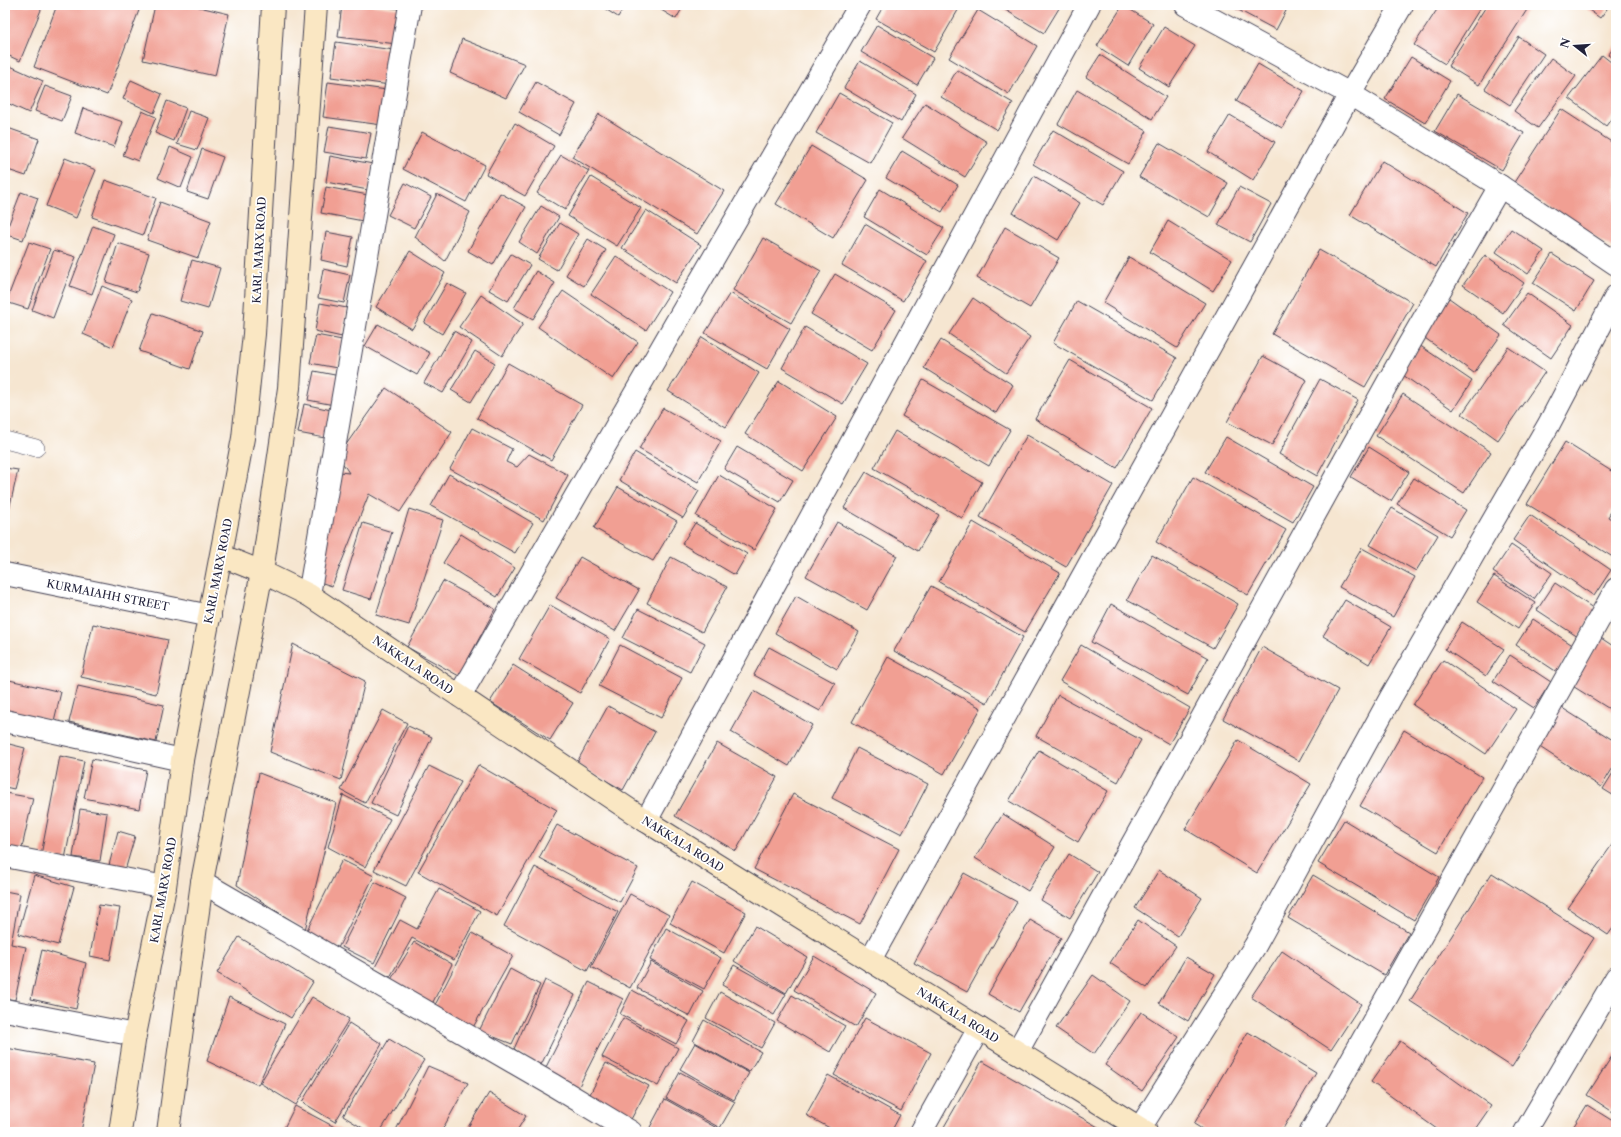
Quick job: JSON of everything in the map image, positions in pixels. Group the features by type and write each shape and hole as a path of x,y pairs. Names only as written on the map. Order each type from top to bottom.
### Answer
{"main road":[{"name":"KARL MARX ROAD","path":"120,1132 135,1035 165,887 182,760 222,556 243,438 254,334 272,5"},
{"path":"168,1132 202,882 262,572 289,388 316,5"},
{"name":"NAKKALA ROAD","path":"222,556 262,572 309,595 646,821 1143,1130"}],"street":[{"path":"309,595 410,5"},
{"path":"460,696 860,5"},
{"path":"646,821 1089,5"},
{"path":"1186,5 1350,94 1500,186 1616,264"},
{"path":"870,960 1350,94 1402,5"},
{"path":"1017,1052 1408,346 1500,186"},
{"path":"1143,1130 1255,946 1391,697 1549,424 1616,296"},
{"name":"KURMAIAHH STREET","path":"5,574 210,616"},
{"path":"1311,1132 1616,589"},
{"path":"5,721 182,760"},
{"path":"5,856 165,887"},
{"path":"202,882 631,1132"},
{"path":"1524,1132 1616,978"},
{"path":"5,1010 135,1035"},
{"path":"921,1132 979,1028"}],"lane":[{"path":"5,440 36,448"}],"building":[{"path":"5,5 43,5 20,61 5,54"},
{"path":"57,5 141,5 107,95 34,67"},
{"path":"155,5 191,5 229,14 215,76 143,60"},
{"path":"342,5 370,5 402,9 397,44 338,37"},
{"path":"599,5 625,5 618,17"},
{"path":"660,5 684,5 676,19 658,8"},
{"path":"884,5 961,5 934,52 876,19"},
{"path":"997,5 1061,5 1044,33"},
{"path":"1123,5 1153,24 1128,66 1097,46"},
{"path":"1229,5 1289,5 1276,30"},
{"path":"1440,5 1482,5 1445,64 1414,45"},
{"path":"1487,5 1530,5 1479,85 1448,66"},
{"path":"1582,5 1610,5 1600,18"},
{"path":"978,10 1037,46 1009,94 949,58"},
{"path":"877,25 933,58 917,85 861,52"},
{"path":"1164,27 1195,46 1169,87 1139,68"},
{"path":"1519,37 1544,54 1510,105 1485,89"},
{"path":"462,39 525,64 506,98 450,73"},
{"path":"336,42 394,50 390,85 331,77"},
{"path":"1616,45 1616,61 1608,55"},
{"path":"1100,55 1166,97 1152,119 1086,77"},
{"path":"1602,55 1616,66 1616,112 1606,126 1569,98"},
{"path":"1411,57 1450,81 1425,123 1385,99"},
{"path":"1551,58 1576,76 1538,128 1514,111"},
{"path":"860,61 916,94 901,122 844,88"},
{"path":"1258,64 1304,91 1282,128 1236,101"},
{"path":"8,65 43,81 29,113 5,102 5,72"},
{"path":"957,70 1013,103 997,130 941,97"},
{"path":"131,80 162,94 154,113 123,99"},
{"path":"328,82 387,90 382,125 323,117"},
{"path":"536,82 576,104 559,135 519,112"},
{"path":"45,86 72,96 62,121 35,111"},
{"path":"1077,90 1147,131 1128,164 1058,124"},
{"path":"839,93 892,123 870,163 816,133"},
{"path":"1457,94 1524,133 1502,170 1435,131"},
{"path":"167,101 186,108 174,141 155,133"},
{"path":"925,103 987,142 965,177 902,138"},
{"path":"83,108 123,122 114,147 75,133"},
{"path":"1561,109 1616,145 1616,244 1613,248 1513,184"},
{"path":"142,111 156,117 138,161 123,155"},
{"path":"189,111 209,118 197,150 177,144"},
{"path":"599,114 724,191 697,234 572,157"},
{"path":"1230,115 1275,142 1253,180 1208,152"},
{"path":"515,123 554,146 525,196 486,174"},
{"path":"329,126 371,133 366,159 324,152"},
{"path":"5,127 39,139 26,176 5,169"},
{"path":"1053,130 1123,171 1103,205 1033,164"},
{"path":"422,132 485,165 466,202 403,169"},
{"path":"1159,143 1228,183 1209,217 1139,177"},
{"path":"811,146 868,180 833,238 776,204"},
{"path":"170,147 193,157 181,188 158,178"},
{"path":"202,149 223,157 208,199 187,192"},
{"path":"902,151 958,185 942,212 886,178"},
{"path":"561,155 589,171 565,210 537,193"},
{"path":"330,156 373,164 368,190 326,182"},
{"path":"65,158 96,170 76,218 46,206"},
{"path":"1382,161 1468,213 1436,267 1350,215"},
{"path":"1034,176 1080,203 1058,240 1013,213"},
{"path":"591,177 641,208 617,246 568,216"},
{"path":"105,180 156,198 143,235 92,217"},
{"path":"405,183 431,197 414,228 388,215"},
{"path":"326,187 368,195 363,221 321,213"},
{"path":"1239,187 1271,204 1250,242 1218,225"},
{"path":"880,189 944,228 927,255 864,217"},
{"path":"21,192 38,198 23,240 5,234"},
{"path":"500,193 526,207 493,265 468,251"},
{"path":"437,194 470,212 445,261 415,237"},
{"path":"160,202 211,221 198,258 147,240"},
{"path":"541,206 559,217 537,254 519,242"},
{"path":"646,210 701,245 676,283 622,248"},
{"path":"1168,221 1232,260 1213,291 1150,252"},
{"path":"560,223 578,234 557,270 538,259"},
{"path":"865,224 927,261 903,301 842,265"},
{"path":"93,226 114,234 92,294 70,286"},
{"path":"1005,227 1059,258 1030,308 977,278"},
{"path":"1511,229 1544,251 1528,274 1496,252"},
{"path":"326,232 353,237 347,266 321,260"},
{"path":"763,238 821,271 791,323 733,290"},
{"path":"588,239 606,250 584,286 566,275"},
{"path":"29,242 50,249 28,309 6,302"},
{"path":"118,243 149,253 137,292 106,282"},
{"path":"54,250 76,257 53,318 32,310"},
{"path":"1319,250 1413,303 1365,387 1272,334"},
{"path":"410,251 445,273 412,329 376,307"},
{"path":"511,254 530,265 508,301 489,290"},
{"path":"1552,254 1594,281 1576,311 1533,283"},
{"path":"1485,255 1524,283 1503,313 1463,285"},
{"path":"616,256 670,292 646,330 591,294"},
{"path":"1129,257 1205,303 1177,348 1103,303"},
{"path":"192,260 220,268 208,309 180,301"},
{"path":"323,269 350,275 344,303 318,298"},
{"path":"536,271 555,283 533,319 514,308"},
{"path":"835,274 896,310 872,350 811,314"},
{"path":"447,283 466,293 442,334 424,323"},
{"path":"102,286 132,299 113,347 83,334"},
{"path":"563,291 638,342 613,379 538,327"},
{"path":"730,293 790,329 767,369 705,333"},
{"path":"1527,293 1573,325 1551,358 1504,325"},
{"path":"481,295 523,324 502,356 459,327"},
{"path":"973,298 1030,337 1006,373 949,334"},
{"path":"1449,298 1501,335 1474,373 1422,336"},
{"path":"1077,301 1177,358 1153,400 1053,343"},
{"path":"320,303 347,308 342,337 315,331"},
{"path":"153,313 203,331 190,369 139,351"},
{"path":"378,324 430,353 417,375 365,346"},
{"path":"805,327 867,364 843,404 782,368"},
{"path":"454,331 472,342 443,393 424,383"},
{"path":"316,335 342,340 337,368 310,363"},
{"path":"702,337 759,373 726,427 668,391"},
{"path":"941,340 1013,385 996,413 924,368"},
{"path":"1419,345 1472,381 1453,410 1400,373"},
{"path":"1508,347 1545,372 1498,440 1462,414"},
{"path":"475,351 495,363 471,402 451,390"},
{"path":"1263,356 1307,380 1272,445 1227,422"},
{"path":"1070,360 1152,408 1117,468 1035,419"},
{"path":"508,363 582,405 551,460 477,418"},
{"path":"314,371 340,376 334,405 308,400"},
{"path":"1320,379 1358,400 1317,476 1279,454"},
{"path":"923,380 1010,430 989,466 902,416"},
{"path":"779,381 837,417 803,471 745,434"},
{"path":"386,388 452,432 400,512 369,494 332,586 304,577 339,472 349,473 338,456"},
{"path":"1403,394 1491,452 1464,493 1376,436"},
{"path":"304,404 331,410 325,438 298,433"},
{"path":"663,408 721,441 698,482 639,449"},
{"path":"472,428 512,449 506,462 517,467 529,454 568,475 544,520 450,469"},
{"path":"895,431 982,482 962,518 874,468"},
{"path":"1027,435 1113,485 1066,567 980,517"},
{"path":"1226,437 1313,487 1293,522 1205,472"},
{"path":"1565,442 1616,474 1616,503 1608,517 1616,522 1616,559 1527,504"},
{"path":"737,447 793,480 780,502 724,469"},
{"path":"1369,447 1409,472 1391,501 1351,477"},
{"path":"635,452 699,491 683,518 619,480"},
{"path":"5,468 18,470 6,523 5,523"},
{"path":"866,472 939,515 918,551 844,508"},
{"path":"449,474 533,523 515,553 431,506"},
{"path":"719,475 777,509 754,550 696,516"},
{"path":"1193,477 1286,530 1248,595 1156,542"},
{"path":"1414,478 1466,510 1450,536 1397,504"},
{"path":"618,487 677,521 653,561 594,528"},
{"path":"1392,508 1438,535 1416,571 1370,545"},
{"path":"409,509 443,520 409,625 376,615"},
{"path":"1530,515 1611,570 1594,596 1513,540"},
{"path":"837,522 897,556 867,610 806,576"},
{"path":"973,522 1060,573 1025,632 939,582"},
{"path":"363,523 392,532 371,599 342,590"},
{"path":"695,523 747,554 735,575 682,544"},
{"path":"461,534 515,568 497,597 443,563"},
{"path":"1511,545 1552,573 1534,599 1493,572"},
{"path":"1362,548 1415,577 1393,617 1339,587"},
{"path":"1152,555 1238,604 1213,648 1127,600"},
{"path":"580,557 639,590 615,631 556,598"},
{"path":"671,557 727,587 702,632 647,603"},
{"path":"1494,576 1535,603 1518,629 1477,602"},
{"path":"443,581 495,609 459,676 407,647"},
{"path":"1555,583 1596,610 1578,637 1537,610"},
{"path":"931,586 1023,637 987,703 894,651"},
{"path":"796,596 859,632 837,669 775,633"},
{"path":"1345,600 1391,627 1369,664 1323,636"},
{"path":"1111,604 1208,658 1188,695 1091,642"},
{"path":"550,605 610,639 580,693 519,659"},
{"path":"638,609 705,643 690,672 623,638"},
{"path":"1533,619 1574,646 1557,672 1516,645"},
{"path":"1462,622 1504,649 1486,676 1445,649"},
{"path":"93,624 168,640 156,694 81,677"},
{"path":"1601,638 1616,648 1616,713 1571,685"},
{"path":"293,644 365,681 341,780 270,752"},
{"path":"620,645 682,678 661,718 599,686"},
{"path":"1081,645 1190,708 1169,744 1060,681"},
{"path":"769,647 835,683 820,711 754,675"},
{"path":"1262,647 1338,690 1299,761 1223,719"},
{"path":"1510,655 1551,682 1534,708 1493,681"},
{"path":"888,657 981,708 944,774 852,722"},
{"path":"1443,660 1516,709 1486,754 1413,705"},
{"path":"513,665 573,703 550,740 490,702"},
{"path":"5,679 61,692 54,721 5,710"},
{"path":"78,686 164,705 156,742 69,722"},
{"path":"754,691 812,725 789,766 731,732"},
{"path":"1058,695 1141,740 1118,782 1036,736"},
{"path":"608,706 655,732 623,790 576,764"},
{"path":"1559,706 1616,742 1616,763 1601,787 1535,744"},
{"path":"383,710 407,723 365,803 341,790"},
{"path":"408,726 432,737 396,815 371,803"},
{"path":"1404,730 1482,777 1438,852 1360,806"},
{"path":"1238,740 1311,784 1257,873 1185,829"},
{"path":"5,743 25,748 14,789 5,787"},
{"path":"717,743 777,777 736,851 675,816"},
{"path":"857,748 928,784 902,834 832,798"},
{"path":"1039,750 1108,791 1078,842 1009,801"},
{"path":"60,756 84,761 65,859 41,855"},
{"path":"92,759 146,770 139,809 84,798"},
{"path":"478,765 557,810 497,916 418,872"},
{"path":"429,766 461,782 406,886 374,870"},
{"path":"1616,768 1616,797 1603,789"},
{"path":"259,773 336,803 305,930 237,885"},
{"path":"5,793 33,798 21,852 5,849"},
{"path":"793,794 899,849 860,924 754,869"},
{"path":"343,795 390,819 365,867 328,847"},
{"path":"80,809 107,813 100,861 73,857"},
{"path":"1003,814 1055,847 1028,891 975,858"},
{"path":"1344,820 1439,877 1414,920 1318,863"},
{"path":"557,825 638,868 620,902 539,858"},
{"path":"118,831 135,836 124,874 108,869"},
{"path":"1616,839 1616,924 1608,935 1568,908"},
{"path":"1069,854 1098,872 1070,918 1041,900"},
{"path":"342,860 374,876 338,948 306,932"},
{"path":"535,867 618,912 587,971 504,926"},
{"path":"1159,870 1202,898 1178,936 1135,908"},
{"path":"964,873 1017,902 967,992 914,963"},
{"path":"1492,873 1594,938 1512,1067 1410,1001"},
{"path":"34,875 74,887 58,945 18,934"},
{"path":"1313,875 1409,932 1384,975 1288,918"},
{"path":"375,882 406,898 374,963 342,947"},
{"path":"692,882 746,912 724,953 670,923"},
{"path":"439,889 480,911 454,960 412,938 390,977 374,969 400,920 417,929"},
{"path":"5,891 20,894 11,944 26,947 15,1000 5,998"},
{"path":"630,894 669,915 630,988 591,967"},
{"path":"99,905 120,908 110,960 90,956"},
{"path":"1030,920 1061,938 1019,1012 988,994"},
{"path":"1138,920 1176,946 1147,988 1110,963"},
{"path":"755,926 807,957 786,993 734,961"},
{"path":"666,928 721,958 704,989 650,960"},
{"path":"472,933 513,956 471,1031 433,1009"},
{"path":"239,937 313,982 291,1018 217,973"},
{"path":"414,942 452,964 432,1004 390,981"},
{"path":"42,950 86,963 76,1009 31,999"},
{"path":"1282,951 1361,1004 1331,1050 1251,997"},
{"path":"814,956 876,993 856,1027 794,990"},
{"path":"1186,957 1215,974 1188,1021 1159,1003"},
{"path":"651,962 703,991 690,1016 637,988"},
{"path":"734,965 786,994 774,1015 722,985"},
{"path":"510,969 540,985 512,1044 479,1031"},
{"path":"1093,975 1130,1001 1094,1054 1056,1028"},
{"path":"545,980 575,995 540,1067 514,1049"},
{"path":"589,982 623,999 575,1094 543,1073"},
{"path":"632,990 689,1021 676,1044 620,1014"},
{"path":"720,992 775,1023 761,1048 706,1018"},
{"path":"792,995 845,1026 830,1052 777,1021"},
{"path":"229,997 285,1024 258,1085 207,1061"},
{"path":"312,997 349,1019 296,1105 260,1083"},
{"path":"1141,1012 1179,1037 1142,1091 1105,1065"},
{"path":"623,1018 678,1048 658,1086 602,1057"},
{"path":"865,1018 931,1053 901,1111 834,1075"},
{"path":"704,1020 761,1052 749,1072 693,1041"},
{"path":"349,1023 382,1044 335,1122 302,1102"},
{"path":"1248,1032 1316,1073 1281,1132 1207,1132 1194,1124"},
{"path":"389,1039 424,1060 380,1132 369,1132 343,1116"},
{"path":"1400,1041 1491,1106 1473,1132 1441,1132 1371,1082"},
{"path":"695,1043 749,1073 734,1100 680,1069"},
{"path":"6,1048 94,1064 81,1132 5,1132"},
{"path":"1614,1053 1616,1054 1616,1114 1587,1095"},
{"path":"982,1061 1107,1132 941,1132"},
{"path":"606,1063 649,1086 629,1123 587,1100"},
{"path":"428,1066 468,1083 441,1132 395,1132"},
{"path":"680,1072 735,1102 720,1128 666,1098"},
{"path":"828,1075 900,1115 891,1132 837,1132 806,1115"},
{"path":"489,1093 526,1116 516,1132 465,1132"},
{"path":"665,1099 722,1131 649,1132 648,1131"},
{"path":"1587,1105 1616,1123 1616,1132 1570,1132"},
{"path":"295,1106 344,1132 282,1132"}]}
